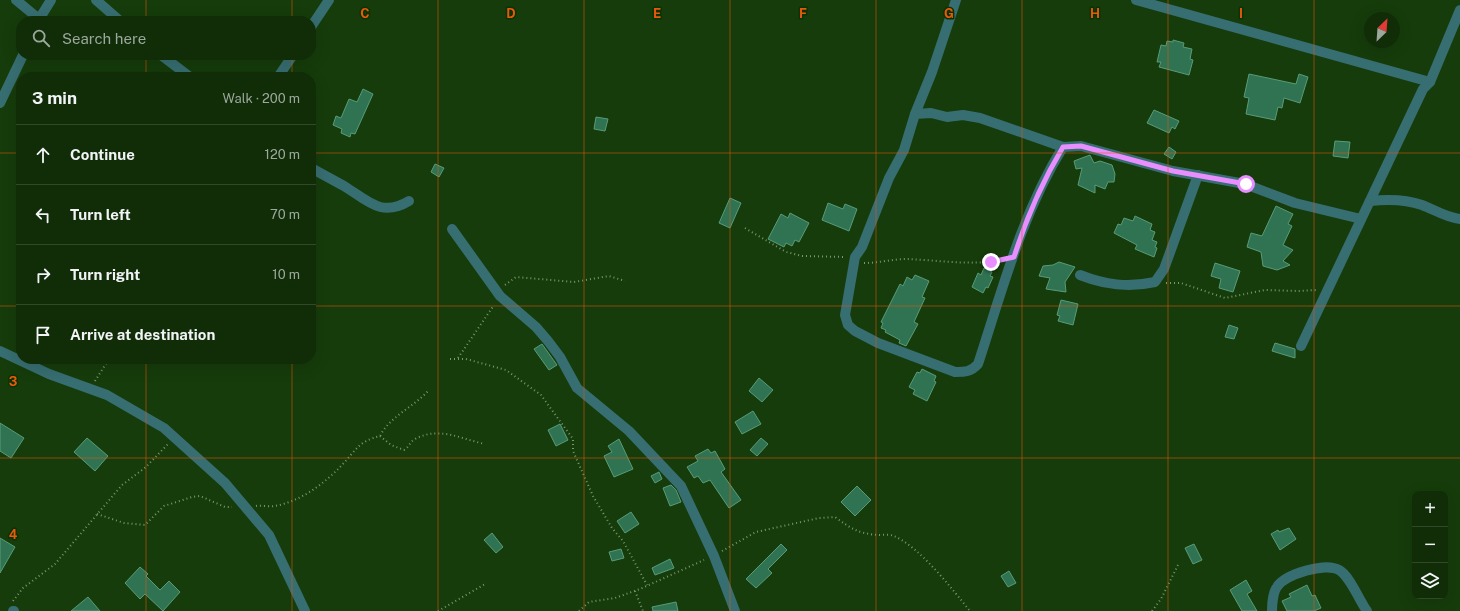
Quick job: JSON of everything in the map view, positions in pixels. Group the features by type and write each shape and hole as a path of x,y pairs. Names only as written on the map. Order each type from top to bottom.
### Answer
{"street":[{"path":"16,0 34,16"},
{"path":"41,16 51,0"},
{"path":"96,0 114,16"},
{"path":"316,20 329,0"},
{"path":"956,0 915,114 904,150 889,178 862,247 854,260 844,315 848,325 855,331 878,343 955,372 967,372 974,369 978,364 1025,222 1050,168 1063,147"},
{"path":"1136,0 1430,82"},
{"path":"1301,346 1423,89 1430,82 1460,10"},
{"path":"0,102 21,60"},
{"path":"168,60 183,72"},
{"path":"281,72 290,60"},
{"path":"922,98 931,114"},
{"path":"915,114 931,114 947,117 963,115 980,118 1063,147 1081,146 1173,171 1246,184 1295,203 1361,219"},
{"path":"316,171 345,187 372,206 387,208 401,206 409,201"},
{"path":"1080,275 1100,283 1140,285 1155,282 1164,270 1198,175"},
{"path":"1370,201 1404,200 1421,205 1450,218 1460,219"},
{"path":"452,229 500,296 536,327 548,341 560,357 577,388 629,431 681,486 714,556 735,611"},
{"path":"0,351 16,359"},
{"path":"28,364 49,374 107,396 164,428 225,484 269,535 305,611"},
{"path":"1272,611 1276,588 1283,580 1299,572 1328,567 1339,570 1348,580 1367,611"}],"path":[{"path":"745,228 786,252 802,256 829,255 854,260 906,259 991,262 1014,257"},
{"path":"458,358 500,296 506,284 516,277 574,282 609,276 625,281"},
{"path":"1155,282 1181,283 1225,298 1265,290 1299,291 1328,289"},
{"path":"450,359 458,358 506,370 541,395 573,439 573,451 593,496 612,528 623,541 647,586"},
{"path":"90,389 106,364"},
{"path":"380,436 384,428 422,398 428,390"},
{"path":"380,436 391,445 404,450 410,442 430,433 453,434 466,440 485,444"},
{"path":"97,514 124,523 145,525 164,506 172,502 200,496 225,507 245,508 274,506 309,494 341,465 357,446 367,439 380,436"},
{"path":"12,609 23,588 55,564 122,485 146,467 174,438"},
{"path":"579,611 590,602 615,598 647,586 714,556 756,532 819,518 835,517 853,531 878,535 893,535 905,542 939,573 970,611"},
{"path":"1152,611 1161,599 1178,563"},
{"path":"438,611 485,584"},
{"path":"635,591 643,611"}],"building":[{"path":"1173,40 1184,43 1183,47 1192,49 1190,59 1193,60 1189,75 1159,67 1161,62 1157,62 1161,45 1166,46 1167,41 1173,42"},
{"path":"1249,74 1296,84 1299,74 1308,77 1300,103 1284,98 1282,108 1278,107 1275,120 1246,114 1249,98 1244,97"},
{"path":"363,89 373,94 355,134 351,133 350,137 341,133 342,129 333,125 336,116 341,118 349,99 357,102"},
{"path":"1154,110 1179,121 1175,129 1172,127 1169,133 1147,123"},
{"path":"596,117 608,119 605,131 594,129"},
{"path":"1335,141 1350,142 1348,158 1333,156"},
{"path":"1169,147 1176,152 1172,159 1164,154"},
{"path":"1090,155 1094,163 1100,161 1112,165 1115,174 1114,182 1108,182 1105,189 1095,185 1095,193 1078,185 1082,168 1076,169 1074,161"},
{"path":"435,164 444,168 439,177 431,172"},
{"path":"730,198 741,203 730,228 719,223"},
{"path":"828,203 843,209 845,204 857,209 849,231 822,220"},
{"path":"1276,206 1293,214 1288,224 1292,226 1283,245 1293,250 1283,261 1290,265 1277,270 1263,266 1261,252 1247,247 1251,233 1262,236"},
{"path":"790,213 809,223 799,242 795,240 792,246 786,243 784,247 768,239 781,214 788,218"},
{"path":"1135,216 1152,224 1150,230 1155,232 1152,240 1157,242 1154,257 1135,249 1137,245 1114,233 1118,224 1121,225 1124,218 1133,221"},
{"path":"1059,262 1075,267 1065,282 1066,292 1046,289 1050,278 1039,276 1043,266 1053,265"},
{"path":"1215,263 1240,271 1233,292 1219,288 1221,279 1211,276"},
{"path":"984,268 992,272 990,276 993,277 988,288 986,287 983,293 972,287 978,273 981,275"},
{"path":"915,275 929,281 922,297 925,298 914,322 918,324 906,346 899,343 900,340 885,332 886,330 881,328 883,323 881,322 900,284 903,286 907,277 912,280"},
{"path":"1061,300 1078,304 1073,325 1058,321 1060,316 1057,315"},
{"path":"1229,325 1238,328 1234,339 1225,337"},
{"path":"1275,343 1295,349 1295,358 1272,351"},
{"path":"542,344 557,365 549,370 534,349"},
{"path":"922,369 936,376 934,381 936,382 927,401 913,394 915,390 909,387 917,372 920,373"},
{"path":"759,378 773,390 762,402 749,391"},
{"path":"753,411 761,424 742,434 735,422"},
{"path":"0,423 24,438 11,458 0,451"},
{"path":"560,424 568,440 556,446 548,430"},
{"path":"87,438 108,456 95,471 74,452"},
{"path":"761,438 768,444 757,456 750,450"},
{"path":"619,439 633,469 614,477 604,456 612,452 608,446"},
{"path":"708,449 711,453 715,451 725,469 721,472 741,500 729,508 710,480 703,483 698,476 694,478 687,467 698,461 695,456"},
{"path":"659,472 662,479 655,483 651,476"},
{"path":"671,485 676,490 681,502 670,506 663,488"},
{"path":"857,486 871,500 855,516 841,502"},
{"path":"631,512 639,524 625,533 617,521"},
{"path":"1289,528 1296,539 1280,550 1271,534 1278,530 1279,532"},
{"path":"492,533 503,547 496,553 484,540"},
{"path":"0,538 15,547 0,573"},
{"path":"781,544 787,550 768,569 772,573 756,588 746,579"},
{"path":"1194,544 1202,560 1193,564 1185,548"},
{"path":"621,549 624,558 612,561 609,552"},
{"path":"670,559 674,568 655,575 652,568"},
{"path":"140,567 148,574 146,576 160,590 169,581 180,592 163,611 145,594 140,599 125,583"},
{"path":"1009,571 1016,583 1008,587 1001,576"},
{"path":"1246,580 1252,591 1247,594 1257,611 1242,611 1230,590"},
{"path":"1307,585 1312,596 1315,595 1321,608 1314,611 1287,611 1282,601 1291,597 1289,594"},
{"path":"88,597 100,611 71,611"},
{"path":"676,602 678,611 653,611 652,607"}],"route":[{"path":"991,262 1014,257 1025,222 1050,168 1063,147 1081,146 1173,171 1246,184"}]}
